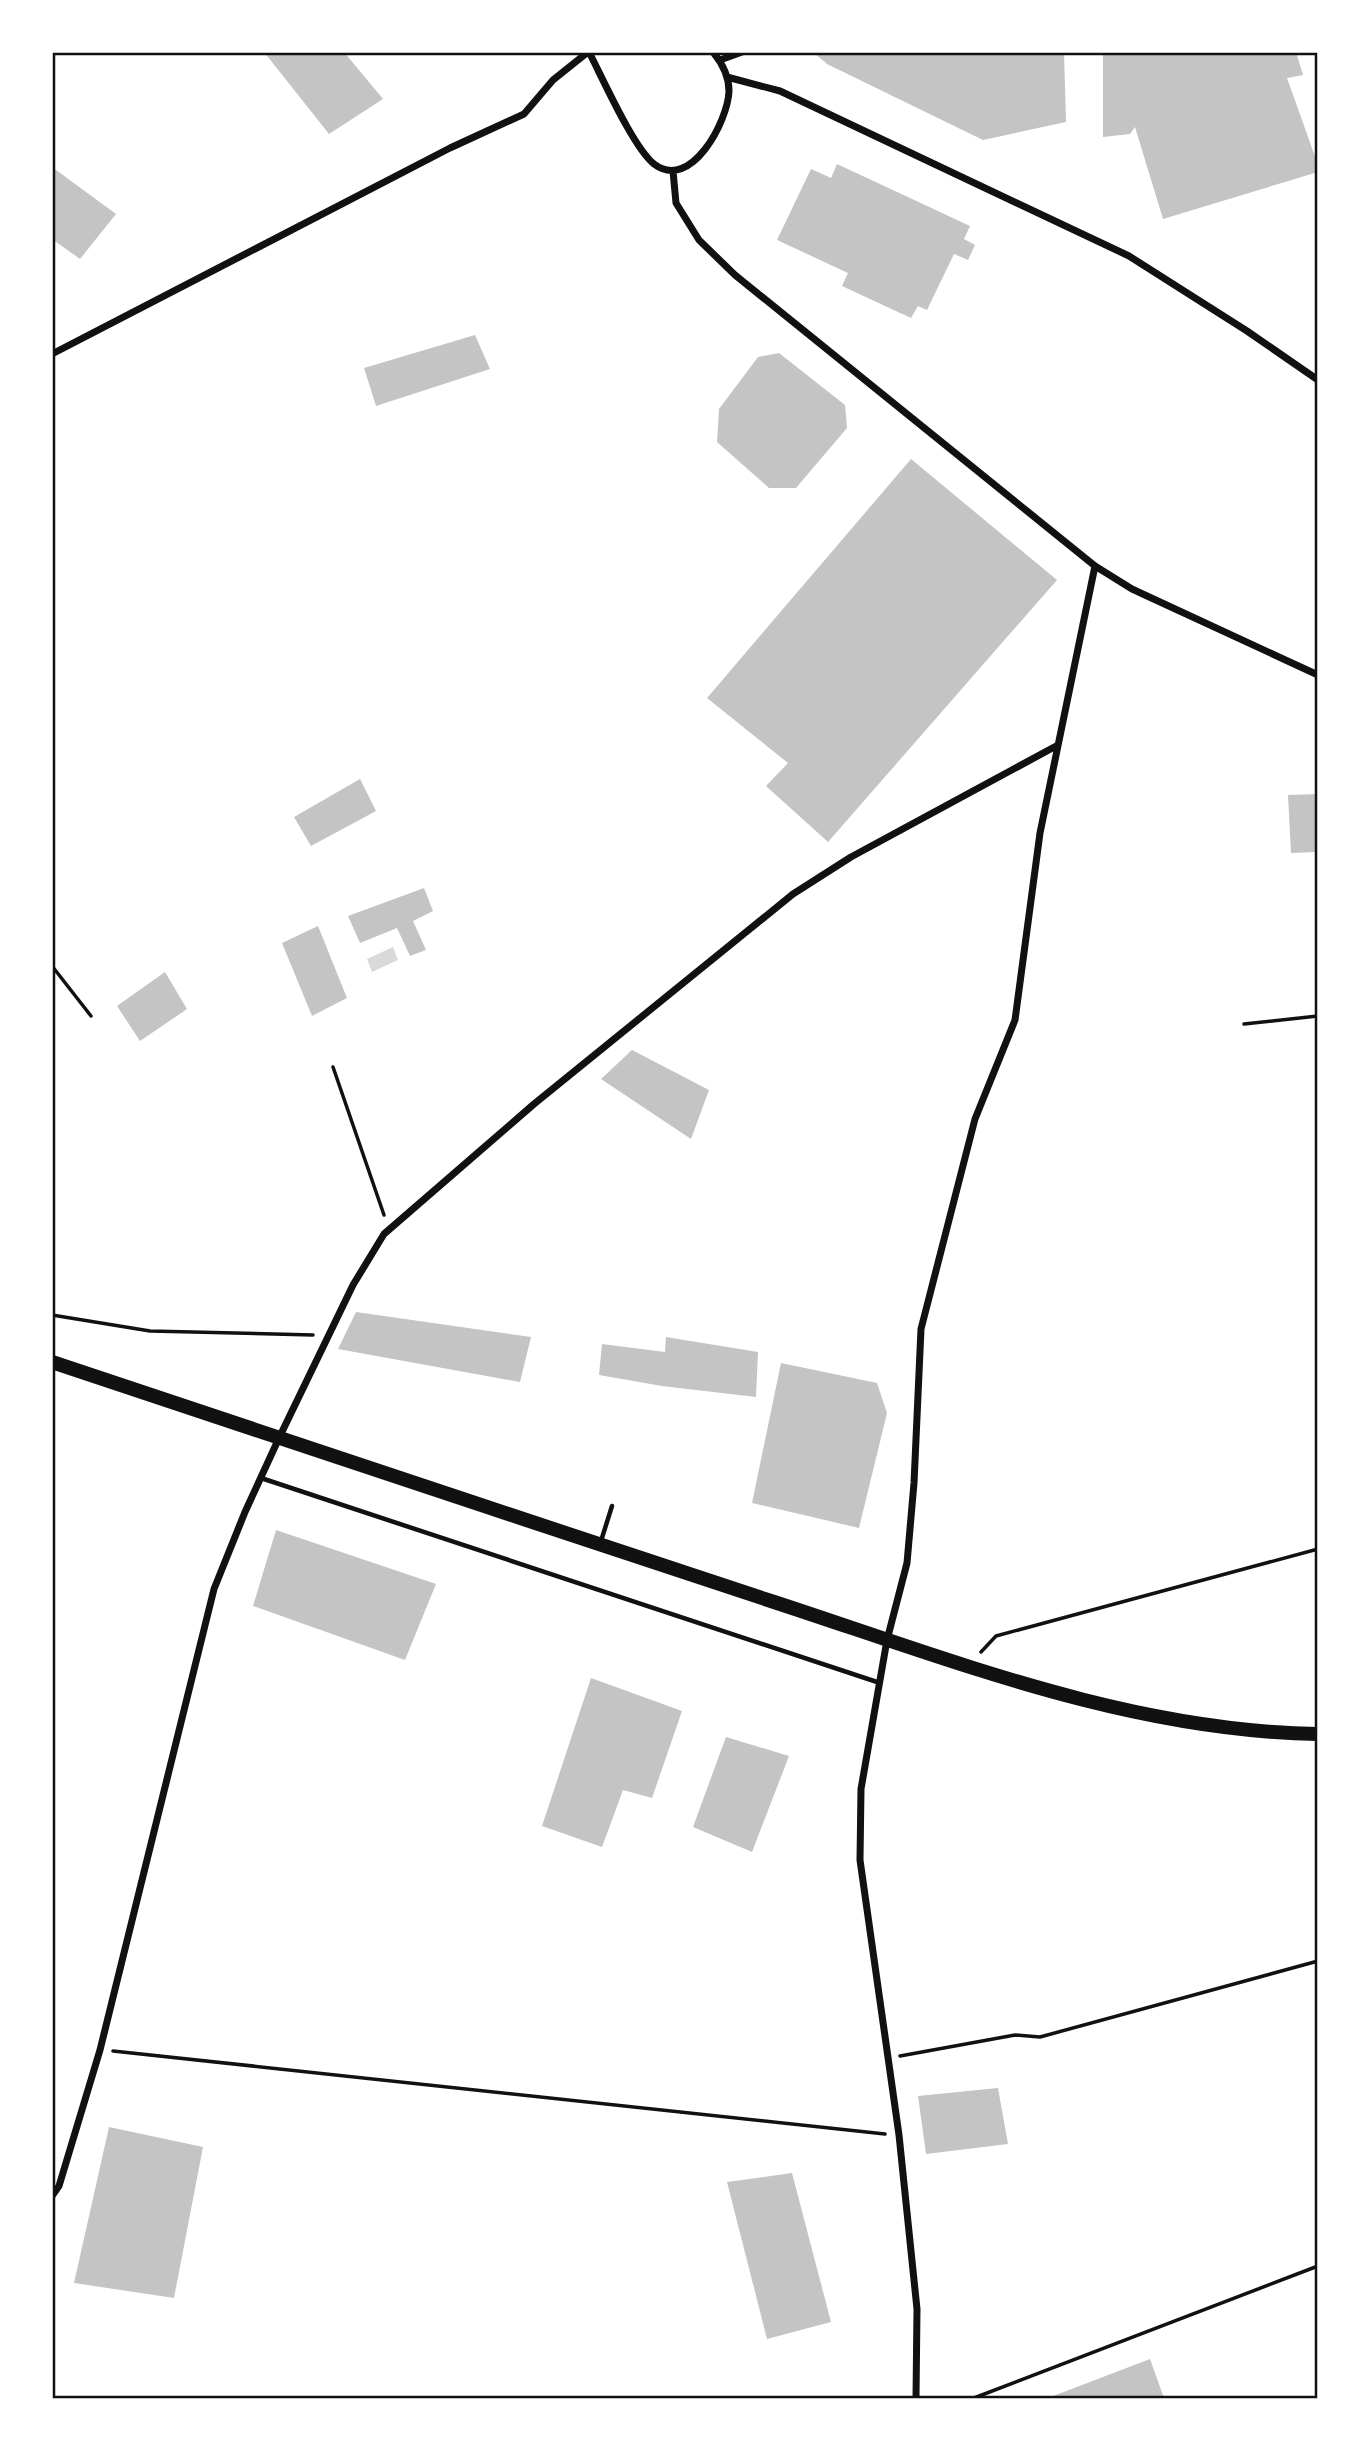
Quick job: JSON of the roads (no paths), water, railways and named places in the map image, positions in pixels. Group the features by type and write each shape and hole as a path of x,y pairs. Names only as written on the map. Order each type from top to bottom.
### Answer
{"main road":[{"path":"52,1362 887,1640 1105,1706 1216,1726 1278,1733 1318,1734"}],"street":[{"path":"52,354 450,148 524,114 553,80 589,52 639,146 655,164 673,171 691,164 709,144 722,123 729,92 727,77 720,60 713,52"},
{"path":"720,60 742,52"},
{"path":"727,77 780,91 1129,256 1318,380"},
{"path":"673,171 676,203 699,240 735,275 1095,566 1132,589 1318,675"},
{"path":"916,2399 917,2308 899,2135 860,1860 861,1789 887,1640 907,1563 914,1483 921,1329 975,1119 1015,1020 1040,833 1095,566"},
{"path":"52,2196 59,2186 100,2050 214,1589 279,1437 353,1285 389,1231 534,1104 793,894 851,857 1058,745"}],"lane":[{"path":"261,1478 881,1684"},
{"path":"600,1544 612,1506"}]}
